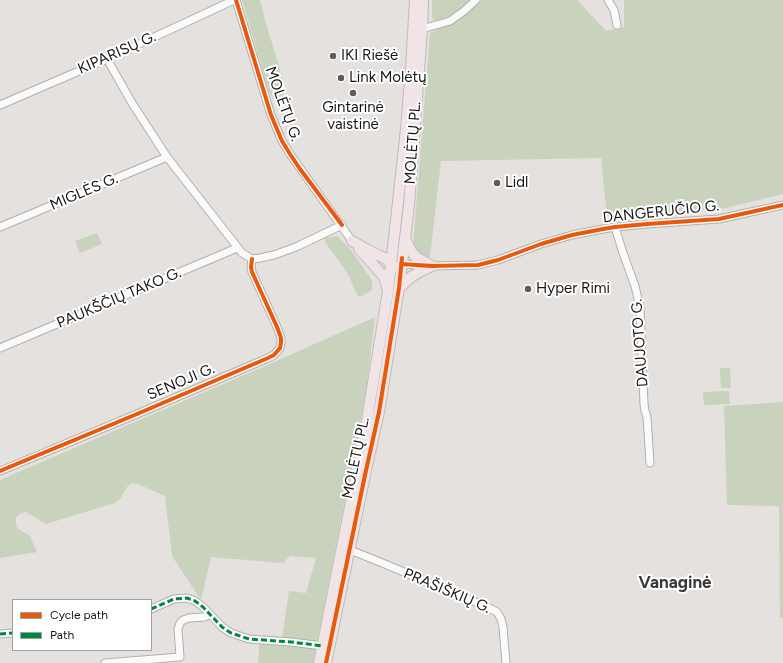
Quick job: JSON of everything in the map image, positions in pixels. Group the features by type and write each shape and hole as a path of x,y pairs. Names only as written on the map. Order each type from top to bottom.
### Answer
{"highway":[{"name":"MOLĖTŲ PL.","path":"319,663 366,426 388,291 401,180 411,68 415,0"},
{"name":"MOLĖTŲ PL.","path":"326,663 378,412 399,284 409,205 423,0"},
{"path":"368,254 383,248 394,237"},
{"path":"405,238 411,251 416,257 432,266"},
{"path":"352,241 368,254 384,277 388,291"},
{"path":"368,254 386,259 398,272 399,284 432,266"},
{"path":"391,264 402,261"}],"street":[{"name":"KIPARISŲ G.","path":"0,105 107,59 235,0"},
{"name":"MOLĖTŲ G.","path":"235,0 271,115 282,141 296,164 342,225 352,241"},
{"path":"422,30 450,20 464,11 476,0"},
{"path":"608,0 614,10 617,25"},
{"path":"107,59 132,103 168,157 242,253 252,259 260,258 296,247 342,225"},
{"name":"MIGLĖS G.","path":"0,227 168,157"},
{"name":"DANGERUČIO G.","path":"402,261 432,266 469,266 486,264 541,244 572,235 615,227 719,219 783,205"},
{"name":"DAUJOTO G.","path":"615,227 635,286 640,308 645,411 647,417 650,463"},
{"name":"PAUKŠČIŲ TAKO G.","path":"0,348 237,248"},
{"name":"SENOJI G.","path":"0,471 145,411 274,355 280,348 281,338 252,272 252,259"},
{"name":"PRAŠIŠKIŲ G.","path":"349,551 380,562 497,612 503,626 506,663"},
{"path":"152,609 174,599 187,598 195,601 222,627 231,633 249,639 323,646"},
{"path":"105,663 180,657 178,629 180,623 189,618 205,617 209,614"},
{"path":"0,634 12,633"}],"green space":[{"path":"242,0 260,0 283,81 284,94 279,97 273,98 269,92"},
{"path":"432,0 471,0 461,10 436,22 432,16"},
{"path":"480,0 577,0 606,31 624,27 624,0 783,0 783,194 721,209 607,216 601,158 441,161 430,257 420,256 413,245 430,33 457,21"},
{"path":"97,233 102,244 80,253 75,241"},
{"path":"337,236 350,249 372,281 372,290 362,296 357,295 349,276 325,242 325,238"},
{"path":"375,317 366,391 313,663 258,663 260,636 282,638 289,591 306,593 316,558 290,556 283,563 211,557 201,600 172,556 165,496 138,484 131,483 120,499 115,503 46,524 26,512 21,513 16,517 17,528 30,536 37,552 0,558 0,480 263,367"},
{"path":"720,368 730,368 731,388 721,388"},
{"path":"729,391 730,404 704,405 703,392"},
{"path":"783,402 783,618 780,618 779,506 727,505 724,406"}],"marked path":[{"path":"152,609 174,599 187,598 195,601 203,607 222,627 231,633 249,639 323,646"},
{"path":"0,634 12,633"}],"cycle path":[{"path":"236,0 271,115 282,141 300,169 342,225"},
{"path":"401,264 432,266 478,265 498,260 541,244 572,235 615,227 719,219 783,205"},
{"path":"326,663 379,412 399,288 402,258"},
{"path":"0,471 274,355 280,348 281,338 252,272 252,259"}],"place":[{"name":"IKI Riešė","path":"333,56"},
{"name":"Link Molėtų","path":"341,78"},
{"name":"Gintarinė vaistinė","path":"353,93"},
{"name":"Lidl","path":"497,183"},
{"name":"Hyper Rimi","path":"528,289"}],"district":[{"name":"Vanaginė","path":"675,583"}]}
